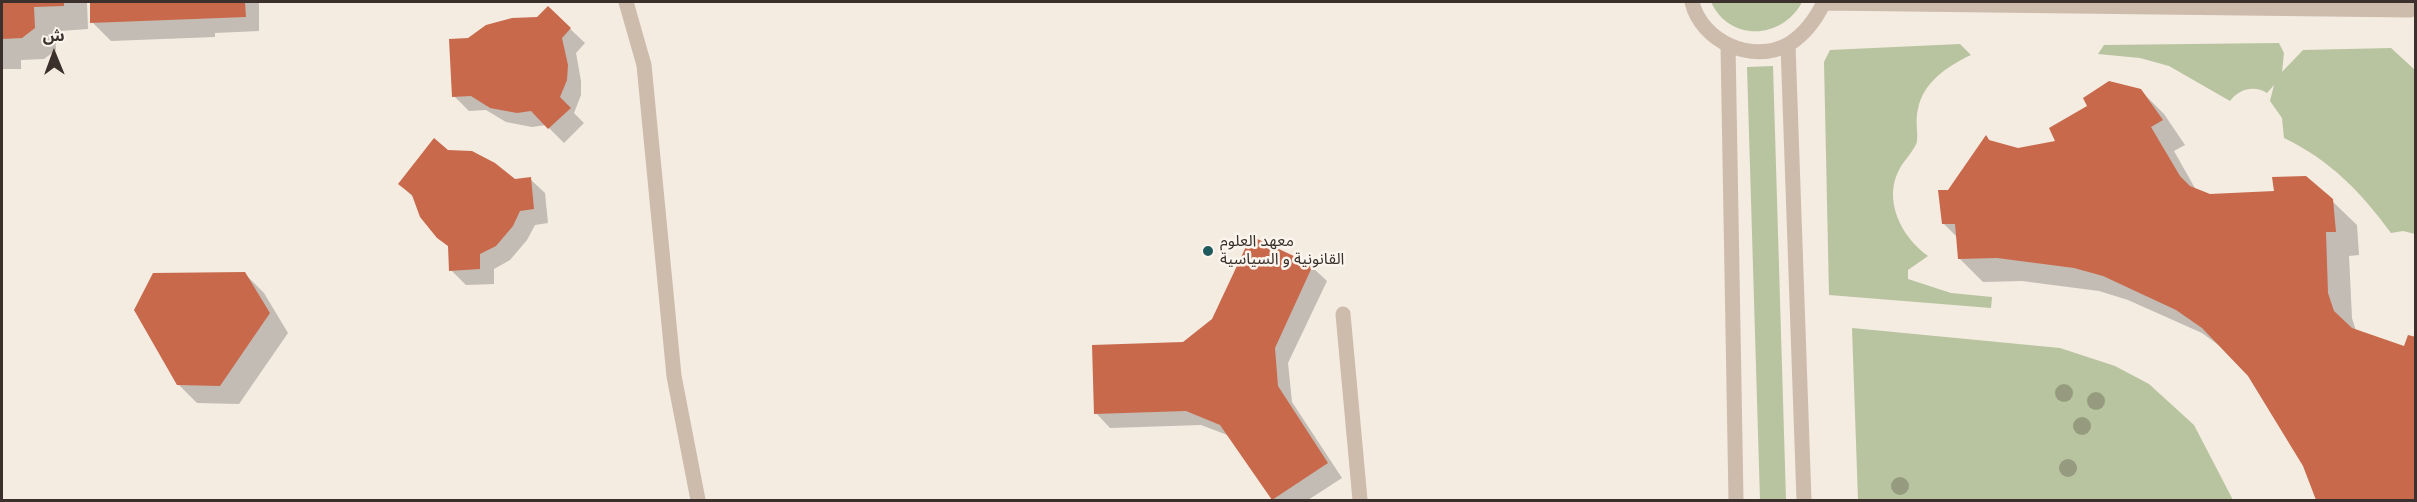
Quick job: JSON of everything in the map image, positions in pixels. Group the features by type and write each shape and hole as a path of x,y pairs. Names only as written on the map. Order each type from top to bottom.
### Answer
{"lane":[{"path":"626,2 644,65 674,376 698,501"},
{"path":"1692,2 1694,10 1707,31 1728,45 1748,51 1768,51 1788,45 1810,27 1823,2 2412,10"},
{"path":"1728,45 1736,501"},
{"path":"1788,45 1804,501"},
{"path":"1343,314 1360,501"}],"green space":[{"path":"1711,2 1802,2 1782,23 1770,29 1756,31 1743,30 1731,25"},
{"path":"2279,43 2284,53 2282,72 2303,50 2391,48 2415,70 2415,234 2403,231 2391,233 2344,178 2316,156 2284,138 2282,118 2270,101 2274,85 2267,93 2257,89 2242,91 2230,101 2169,66 2140,58 2098,54 2104,45"},
{"path":"1960,44 1971,55 1938,76 1921,99 1917,117 1917,141 1895,180 1894,204 1897,216 1910,239 1928,256 1908,270 1908,279 1951,293 1992,297 1991,308 1829,295 1824,62 1830,50"},
{"path":"1773,66 1786,500 1760,500 1747,67"},
{"path":"1852,328 2060,348 2115,366 2149,384 2194,425 2233,500 1858,500"}],"building":[{"path":"2,2 64,2 64,6 34,7 35,28 22,38 2,39"},
{"path":"90,2 245,2 246,17 90,23"},
{"path":"548,6 571,28 562,38 568,65 567,80 560,97 571,108 548,129 531,111 517,113 490,108 471,96 452,97 449,39 468,38 486,25 512,18 537,17"},
{"path":"2109,81 2141,89 2163,120 2151,127 2180,176 2190,186 2210,194 2274,191 2272,177 2306,176 2333,199 2336,232 2326,232 2328,293 2334,311 2352,328 2404,346 2408,335 2416,337 2416,500 2316,500 2303,466 2248,376 2202,328 2176,310 2103,276 2074,268 1997,258 1958,259 1955,224 1942,224 1938,190 1948,190 1986,135 1989,140 2018,148 2055,141 2049,128 2087,106 2083,98"},
{"path":"434,138 448,150 472,151 495,163 515,179 531,177 534,209 520,211 513,226 496,246 480,254 480,269 449,271 448,246 437,238 420,217 412,195 398,184"},
{"path":"1251,236 1313,265 1275,348 1278,386 1328,463 1272,500 1220,425 1186,411 1094,414 1092,345 1183,342 1212,319"},
{"path":"245,272 270,313 220,386 177,385 134,310 153,273"}],"place":[{"name":"معهد العلوم القانونية و السياسية","path":"1208,251"}]}
